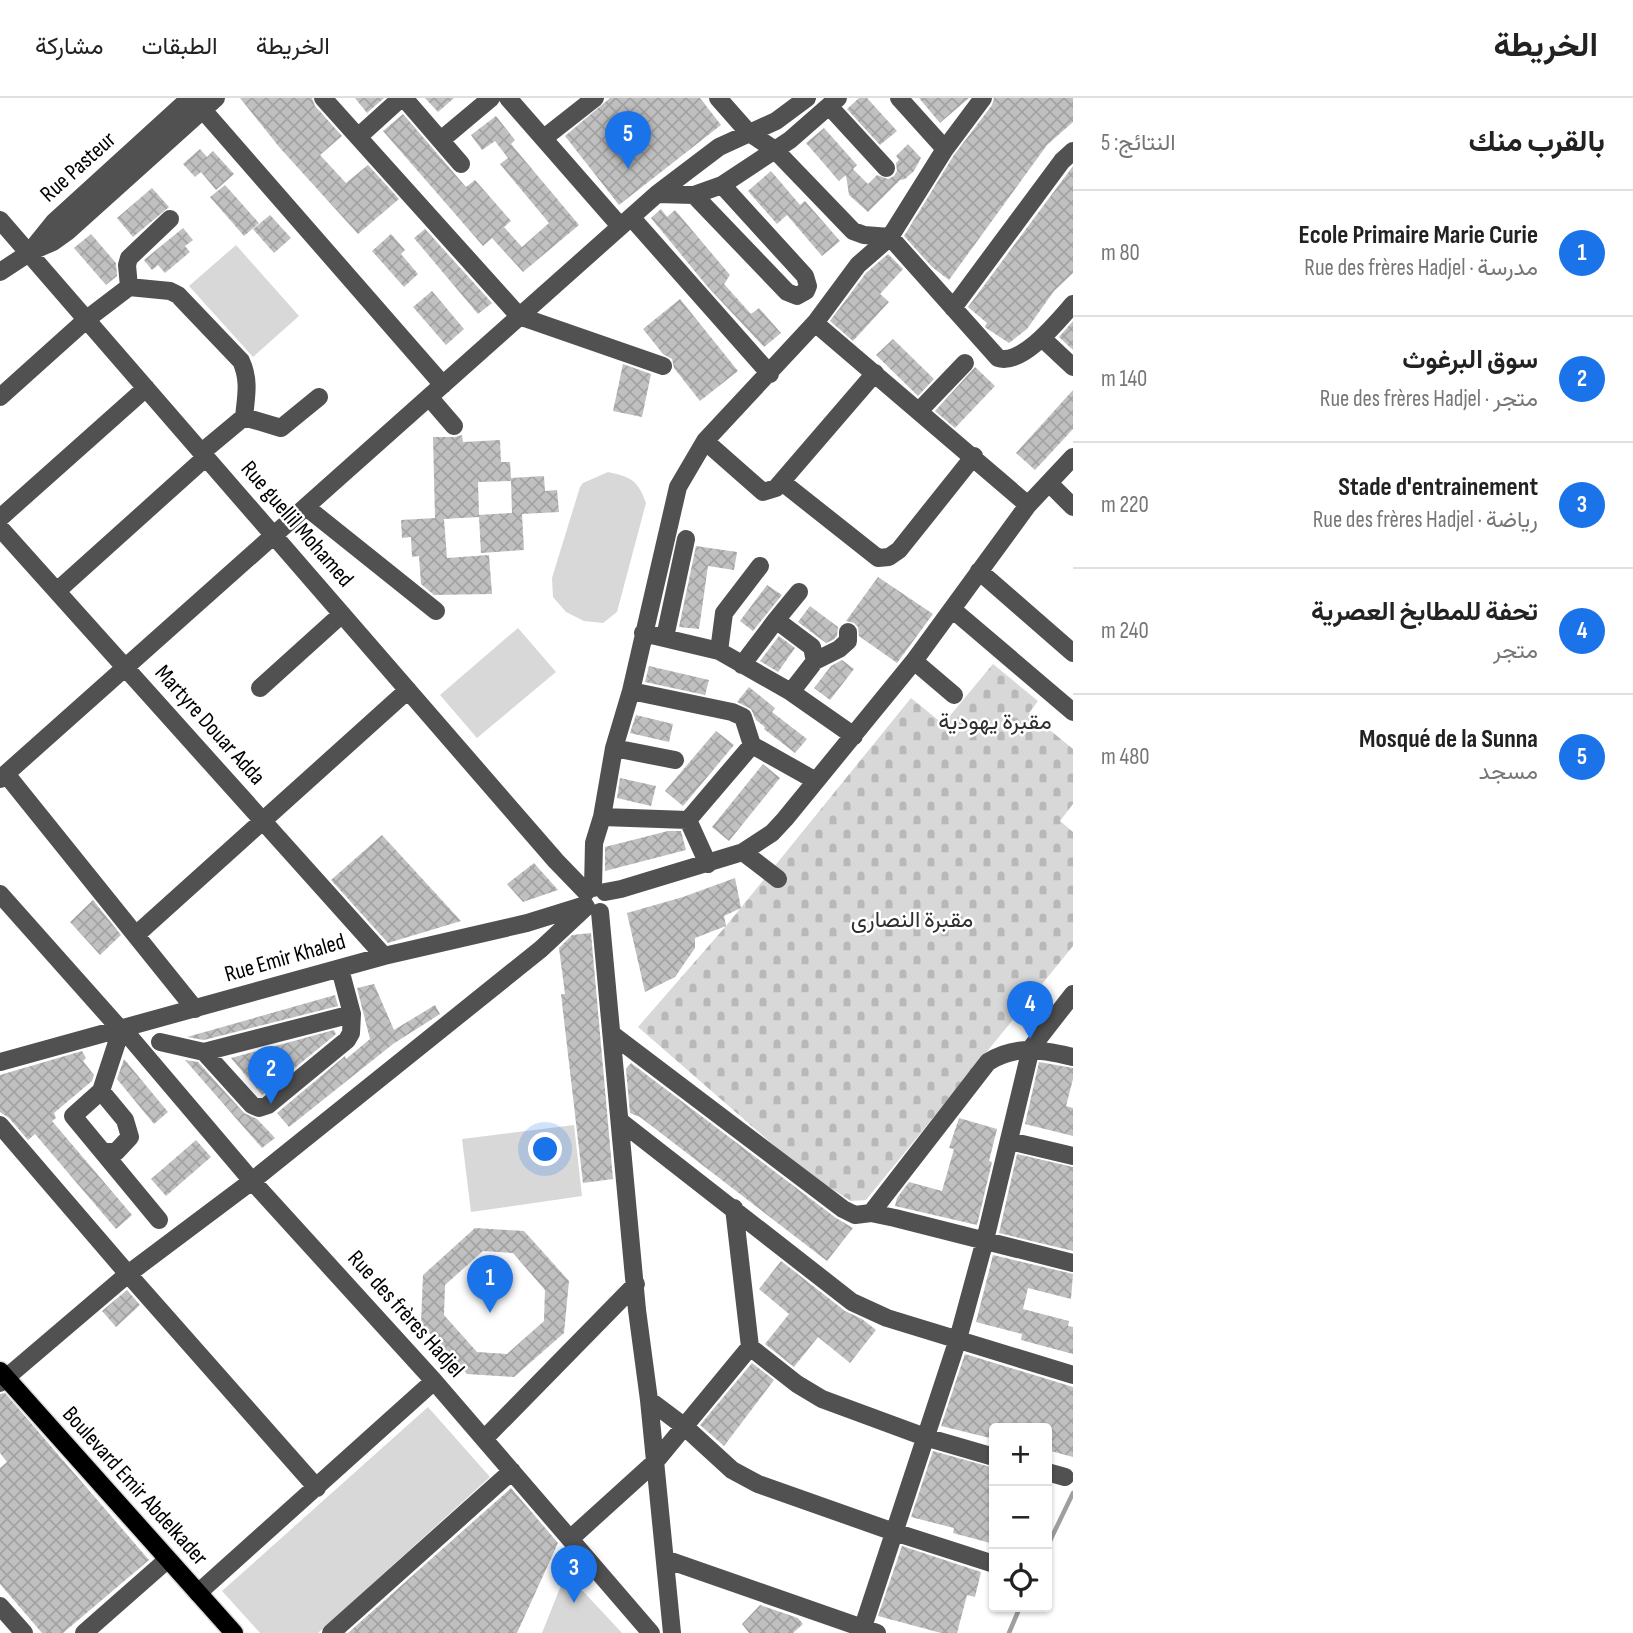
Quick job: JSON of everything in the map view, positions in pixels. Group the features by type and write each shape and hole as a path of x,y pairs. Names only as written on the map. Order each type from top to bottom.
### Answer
{"main road":[{"name":"Boulevard Emir Abdelkader","path":"2,1377 234,1633"}],"street":[{"path":"323,98 519,316 663,366"},
{"path":"358,137 402,98 461,164"},
{"path":"441,140 491,98"},
{"path":"508,98 770,374"},
{"path":"544,138 595,98"},
{"path":"718,98 748,132 775,150 853,231 864,235 890,237 998,358 1013,358 1042,338 1073,304"},
{"path":"195,1009 137,934 3,777 657,194 711,152 748,132 776,121 807,98"},
{"path":"899,98 946,149"},
{"path":"671,1633 649,1400 637,1310 613,1035 592,899 594,843 602,817 614,748 631,691 678,488 705,441 815,323 858,265 890,237 946,149 983,98"},
{"path":"0,272 67,232 202,101 436,391 454,426"},
{"path":"657,194 694,195 722,185 797,135 834,102 886,167"},
{"path":"953,308 1062,161 1073,151"},
{"path":"694,195 787,292 802,295 808,286 805,276 722,185"},
{"path":"129,287 129,258 170,219"},
{"name":"Rue guellil Mohamed","path":"0,220 556,861 592,899"},
{"path":"0,397 87,319 129,287 170,291 178,295 241,361 246,372 248,384 244,417 57,591"},
{"path":"815,323 974,456 1028,505"},
{"path":"1042,338 1073,368"},
{"path":"919,411 965,363"},
{"path":"705,441 763,492 776,488 875,373"},
{"path":"0,518 146,388"},
{"path":"244,417 281,428 319,397"},
{"path":"782,482 878,558 889,557 899,550 974,456"},
{"name":"Rue Emir Khaled","path":"0,1062 384,956 527,923 592,899 743,852 772,833 854,736 914,661 1028,505 1073,457"},
{"path":"1048,483 1073,507"},
{"path":"306,507 436,611"},
{"name":"Martyre Douar Adda","path":"0,527 384,956"},
{"path":"665,637 686,539"},
{"path":"719,651 724,613 760,566"},
{"path":"979,571 1073,653"},
{"path":"742,665 799,592"},
{"path":"952,609 1073,712"},
{"path":"260,688 342,614"},
{"path":"776,620 812,647 815,661"},
{"path":"791,692 815,661 839,649 848,641 848,632"},
{"path":"643,633 719,651 791,692 854,736"},
{"path":"914,661 954,695"},
{"path":"137,934 408,690"},
{"path":"631,691 732,712 743,718 752,745 817,780"},
{"path":"688,820 752,745"},
{"path":"614,748 675,760"},
{"path":"602,817 688,820"},
{"path":"688,820 708,864"},
{"path":"556,861 560,864 575,864 594,843"},
{"path":"743,852 778,879"},
{"name":"Rue des frères Hadjel","path":"0,894 122,1029 252,1181 434,1381 651,1633"},
{"path":"2,1377 128,1274 252,1181 541,949 592,899"},
{"path":"527,923 537,929 541,937 541,949"},
{"path":"204,1052 252,1105 259,1108 268,1105 347,1040 351,1033 352,1014 340,969"},
{"path":"664,1559 867,1631 894,1532 958,1339 1010,1141 1031,1048 1073,994"},
{"path":"160,1042 204,1052 352,1014"},
{"path":"160,1019 161,1075"},
{"path":"122,1029 101,1091 73,1116 159,1220"},
{"path":"613,1035 843,1209 855,1214 871,1213 1073,1263"},
{"path":"871,1213 988,1062 996,1057 1031,1048 1073,1057"},
{"path":"101,1091 125,1120 130,1137 117,1152 103,1152"},
{"path":"620,1121 852,1302 887,1318 1073,1375"},
{"path":"0,1125 317,1488"},
{"path":"1010,1141 1073,1156"},
{"path":"734,1208 750,1347 797,1384 822,1399 925,1437 989,1456"},
{"path":"484,1439 636,1284"},
{"path":"570,1539 655,1462 750,1347"},
{"path":"198,1593 434,1381"},
{"path":"649,1400 685,1427 732,1470 758,1485 989,1562"},
{"path":"331,1633 512,1471"},
{"path":"1052,1473 1065,1477"},
{"path":"84,1633 167,1560"},
{"path":"0,1606 24,1633"}],"green space":[{"path":"236,245 299,316 253,357 189,286"},
{"path":"608,472 637,484 646,503 617,612 603,623 584,621 566,612 553,597 552,578 580,487 583,483"},
{"path":"518,628 556,672 477,738 440,695"},
{"name":"مقبرة النصارى","path":"993,664 1038,701 1029,713 1073,749 1073,804 1060,821 1073,832 1073,946 866,1200 851,1201 802,1170 638,1027 726,926 911,698 943,724"},
{"path":"574,1125 582,1196 471,1212 462,1139"},
{"path":"428,1407 490,1477 318,1633 260,1633 222,1591"},
{"path":"566,1573 622,1633 542,1633"}],"building":[{"path":"240,98 312,98 315,106 342,136 320,155 346,183 368,165 399,199 358,234 280,148"},
{"path":"355,98 384,98 367,113"},
{"path":"425,98 454,98 438,112"},
{"path":"610,98 700,98 721,125 619,205 565,136"},
{"path":"859,98 867,98 897,131 880,145 847,109"},
{"path":"919,98 969,98 940,123"},
{"path":"994,98 1073,98 1073,122 1047,145 949,280 932,267 904,236 954,155 992,105"},
{"path":"403,114 466,187 475,180 511,221 504,227 522,247 549,223 500,164 508,158 495,141 482,150 471,135 496,116 515,140 511,144 579,225 523,272 492,238 483,246 383,131"},
{"path":"824,128 857,165 853,169 868,184 877,175 888,179 894,176 899,160 896,156 908,144 921,158 914,171 900,180 868,212 849,195 846,175 839,181 806,143"},
{"path":"200,149 207,157 213,151 234,174 216,190 201,172 195,177 183,164"},
{"path":"1073,166 1073,273 1054,291 1027,329 1009,343 986,328 987,323 968,307"},
{"path":"771,171 800,205 805,201 840,241 822,256 787,215 777,224 748,191"},
{"path":"225,185 259,223 244,236 210,197"},
{"path":"152,188 169,207 133,237 117,218"},
{"path":"661,209 667,217 675,210 730,275 724,284 751,314 759,308 781,333 764,347 707,286 651,218"},
{"path":"270,215 291,238 274,253 253,229"},
{"path":"183,228 193,240 185,246 190,252 165,273 158,265 152,270 144,260"},
{"path":"425,229 492,303 478,314 414,238"},
{"path":"91,234 116,263 117,276 106,285 74,248"},
{"path":"391,234 405,250 401,254 418,274 404,287 372,251"},
{"path":"888,254 903,269 880,294 889,302 853,341 830,321 866,273"},
{"path":"432,291 464,329 446,345 413,307"},
{"path":"680,299 738,371 700,401 674,368 672,359 663,354 643,329"},
{"path":"1073,321 1073,350 1059,337"},
{"path":"893,339 934,379 918,396 876,355"},
{"path":"623,364 651,374 642,417 613,411"},
{"path":"975,367 995,386 955,428 935,411"},
{"path":"1073,390 1073,429 1035,470 1016,453"},
{"path":"462,435 463,442 500,440 501,462 510,462 511,478 544,476 545,491 557,490 559,512 522,514 524,550 481,553 479,517 444,519 447,558 489,555 492,594 434,595 421,584 419,556 412,557 411,537 402,538 401,520 435,518 433,437","holes":["511,481 512,513 479,515 478,482"]},
{"path":"696,546 737,552 734,570 708,566 699,629 679,627"},
{"path":"878,577 933,614 897,663 859,636 858,627 854,623 846,621"},
{"path":"767,585 782,595 753,631 740,621"},
{"path":"810,606 838,627 837,636 833,640 826,643 798,622"},
{"path":"779,636 795,648 778,672 760,661"},
{"path":"842,660 854,669 830,700 814,688 831,666"},
{"path":"649,666 709,680 705,695 645,682"},
{"path":"749,687 775,708 772,712 807,739 795,753 764,729 751,709 737,702"},
{"path":"636,715 673,724 669,742 630,733"},
{"path":"716,731 734,745 683,806 665,791"},
{"path":"763,764 780,778 729,841 712,827"},
{"path":"620,778 656,786 651,806 617,798"},
{"path":"668,831 681,831 686,850 605,871 605,847"},
{"path":"382,835 461,921 388,943 331,880"},
{"path":"534,863 558,890 523,902 507,884"},
{"path":"735,878 741,908 724,916 726,926 695,938 695,948 675,977 645,992 627,913"},
{"path":"93,900 121,935 100,955 70,922"},
{"path":"591,933 613,1179 583,1183 561,994 565,994 559,948 572,935"},
{"path":"374,984 394,1030 435,1005 440,1014 393,1044 289,1127 277,1113 345,1056 346,1059 370,1039 357,988"},
{"path":"335,995 338,1006 204,1040 187,1037"},
{"path":"334,1030 336,1034 262,1095 231,1058"},
{"path":"82,1051 86,1058 83,1061 94,1075 92,1081 54,1113 56,1118 52,1121 132,1215 116,1229 35,1134 28,1140 9,1118 0,1112 0,1075"},
{"path":"124,1059 168,1112 154,1124 117,1079"},
{"path":"185,1060 198,1062 244,1113 257,1119 275,1138 262,1148"},
{"path":"1039,1062 1073,1068 1066,1106 1073,1108 1073,1136 1025,1124"},
{"path":"631,1063 836,1218 853,1228 827,1261 640,1117 630,1113 626,1069"},
{"path":"959,1118 997,1129 977,1225 895,1206 897,1198 909,1182 942,1191 954,1149 949,1148"},
{"path":"196,1140 211,1157 166,1196 151,1179"},
{"path":"1017,1154 1073,1167 1073,1251 999,1233"},
{"path":"475,1228 524,1231 569,1281 564,1333 514,1377 467,1374 421,1324 423,1275","holes":["483,1251 513,1253 545,1290 544,1321 507,1354 477,1352 444,1315 445,1285"]},
{"path":"993,1255 1073,1274 1071,1299 1028,1288 1023,1309 1069,1321 1068,1326 1073,1327 1073,1354 1021,1340 1022,1334 976,1322"},
{"path":"781,1261 845,1311 876,1330 850,1363 818,1337 794,1367 765,1344 789,1314 759,1289"},
{"path":"127,1290 140,1305 116,1327 102,1311"},
{"path":"965,1354 1073,1387 1073,1457 1052,1451 1052,1423 989,1423 989,1438 941,1426"},
{"path":"752,1363 774,1380 724,1446 700,1425"},
{"path":"5,1393 149,1560 63,1633 42,1633 0,1584 0,1468 7,1462 0,1453 0,1394"},
{"path":"933,1451 989,1467 989,1543 953,1533 954,1528 911,1517"},
{"path":"511,1488 558,1543 517,1633 348,1633"},
{"path":"902,1546 981,1572 975,1597 967,1595 957,1633 941,1633 878,1616"},
{"path":"760,1605 798,1618 803,1624 793,1633 749,1633 742,1624"}],"waterway":[{"path":"1052,1537 1073,1493"},
{"path":"1009,1633 1018,1612"}],"place":[{"name":"Mosqué de la Sunna","path":"628,169"},
{"name":"تحفة للمطابخ العصرية","path":"1030,1039"},
{"name":"سوق البرغوث","path":"271,1104"},
{"name":"Ecole Primaire Marie Curie","path":"490,1313"},
{"name":"Stade d'entrainement","path":"574,1603"}],"park label":[{"name":"مقبرة يهودية","path":"995,722"}]}
